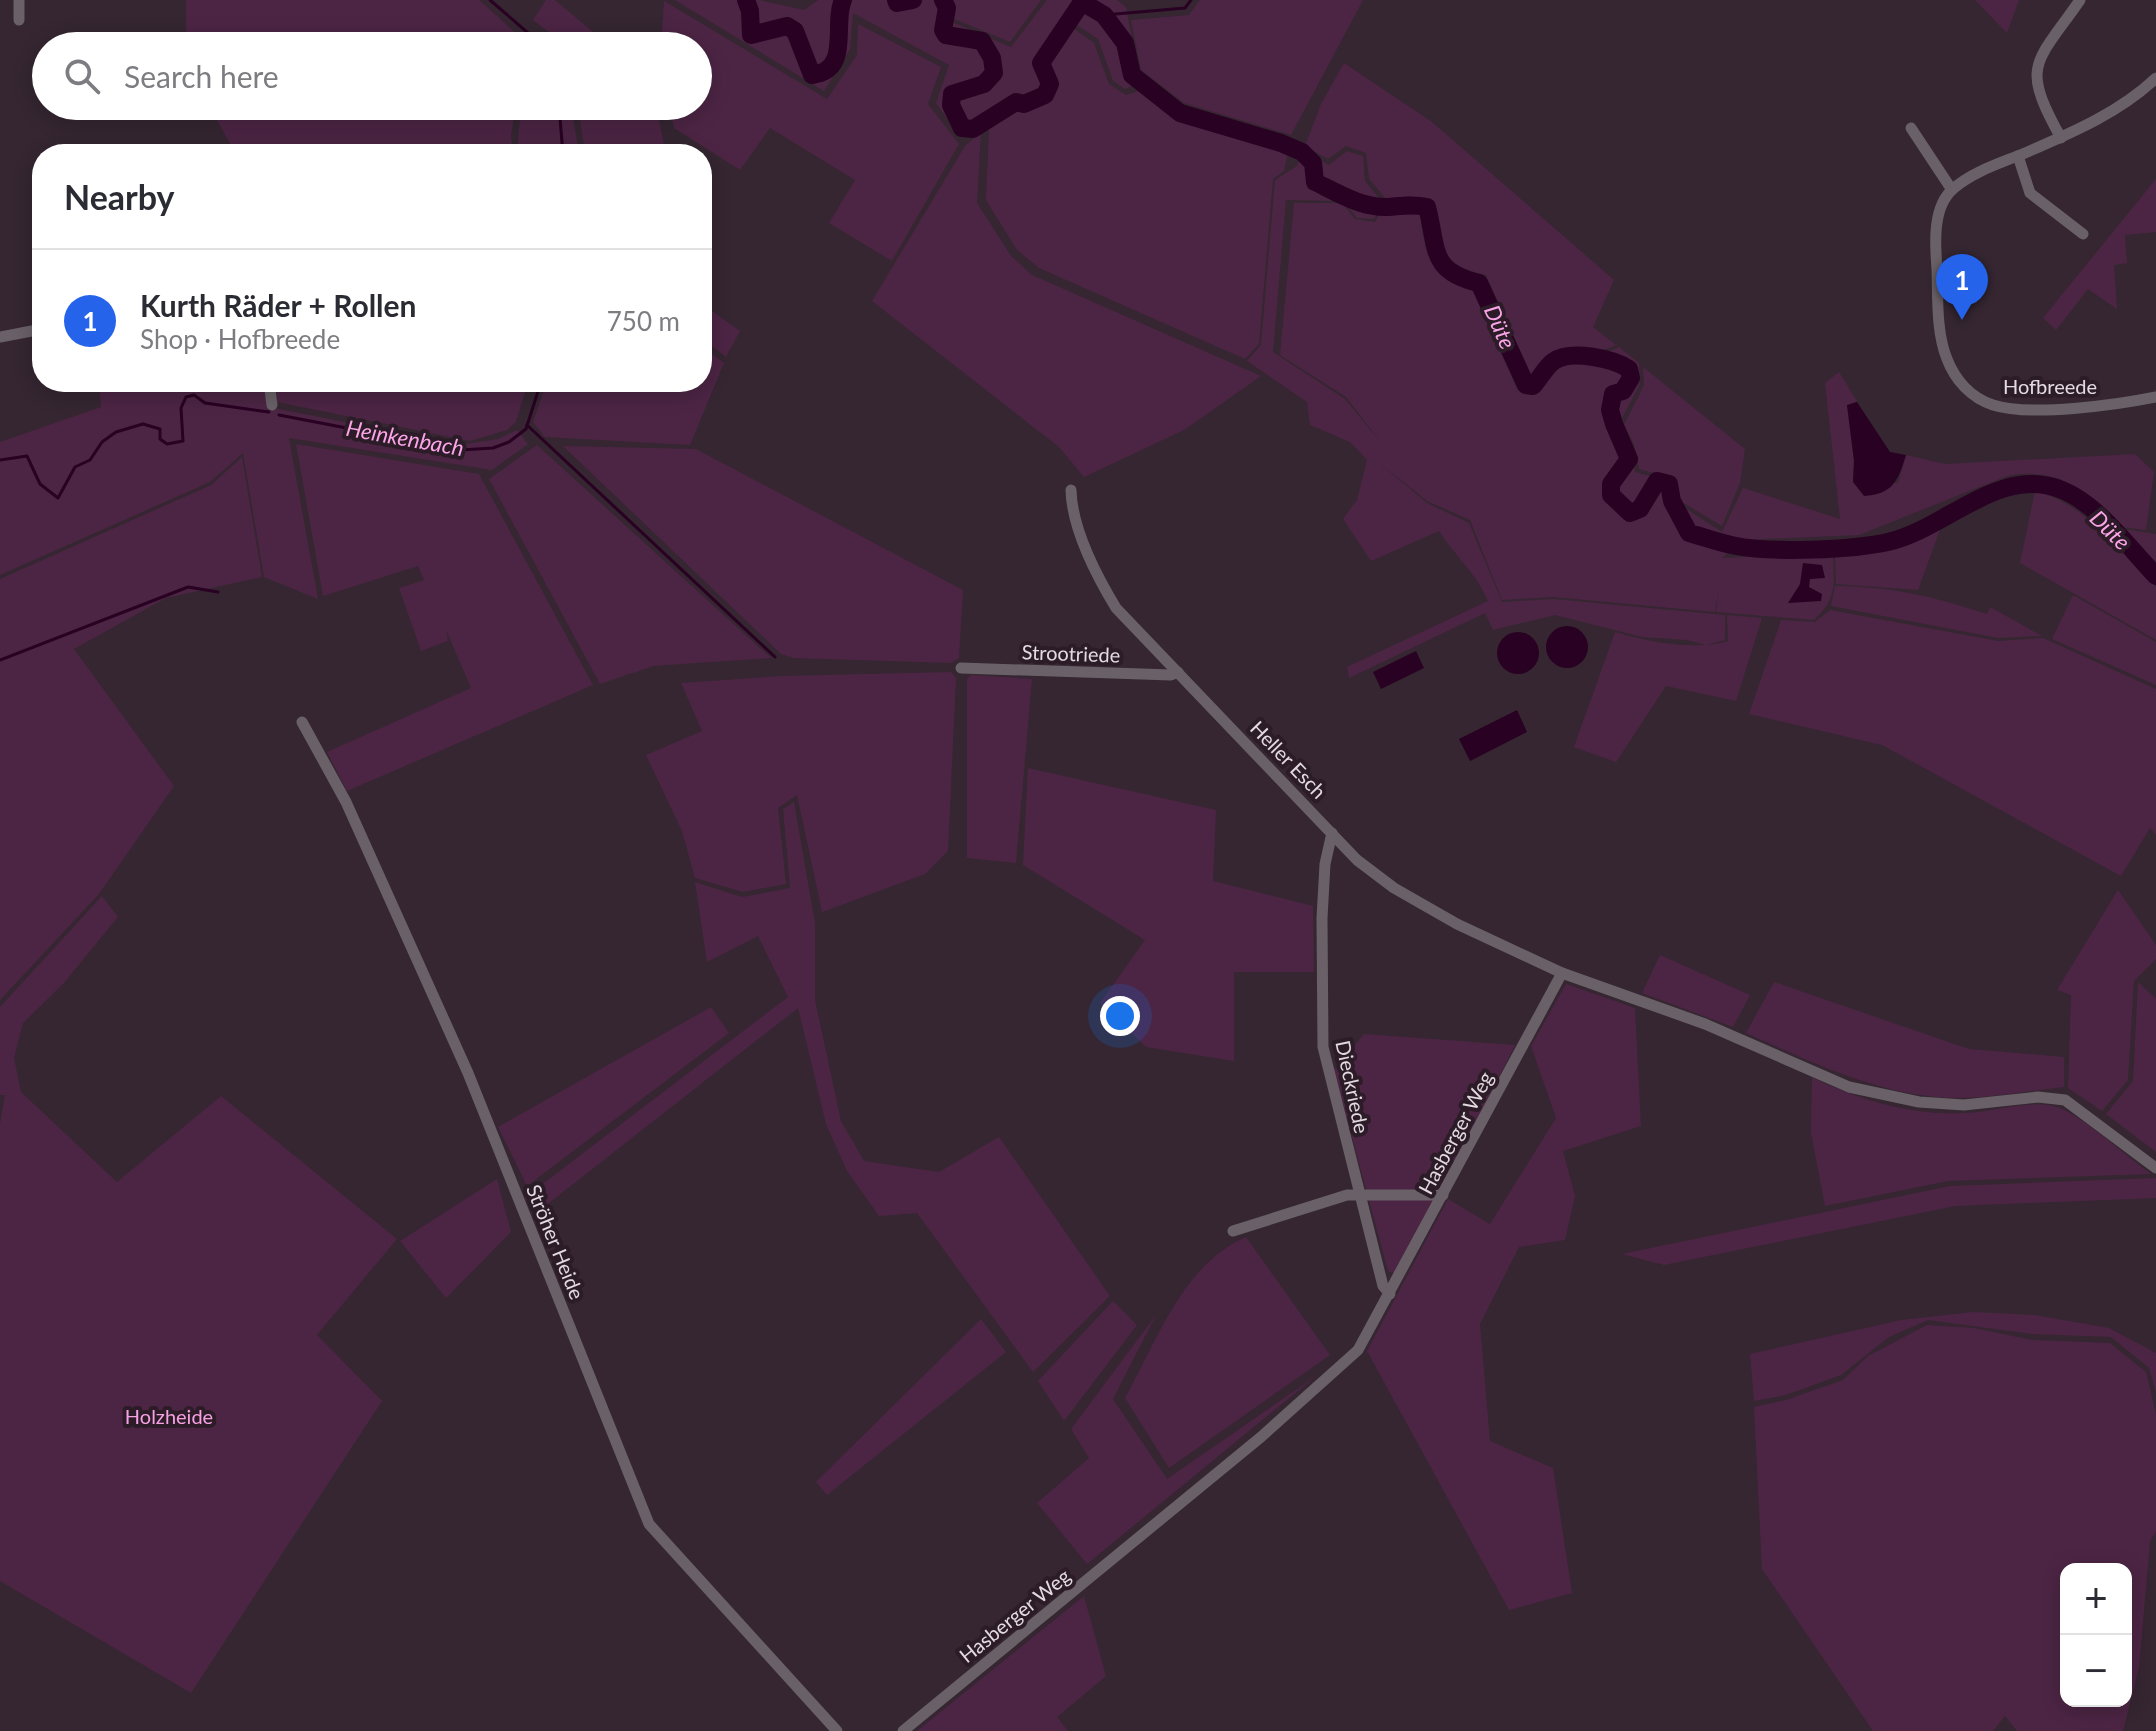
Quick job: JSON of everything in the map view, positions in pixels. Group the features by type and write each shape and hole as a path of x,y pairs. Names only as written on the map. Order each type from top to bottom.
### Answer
{"street":[{"path":"19,0 19,20"},
{"path":"2061,138 2038,97 2035,70 2080,0"},
{"path":"1911,128 1952,190 2105,115 2156,78"},
{"path":"2018,156 2030,193 2083,234"},
{"name":"Hofbreede","path":"1952,190 1936,225 1936,251 1941,336 1957,380 1983,400 2013,409 2090,406 2156,397"},
{"path":"0,337 32,331"},
{"path":"270,392 272,405"},
{"name":"Heller Esch","path":"1071,490 1073,512 1099,581 1116,608 1357,860 1394,888 1457,924 1562,973"},
{"name":"Strootriede","path":"961,668 1171,675 1178,672"},
{"name":"Ströher Heide","path":"302,722 346,802 468,1073 649,1524 837,1731"},
{"name":"Dieckriede","path":"1332,833 1325,864 1322,918 1323,1047 1383,1286 1390,1294"},
{"path":"1562,973 1705,1024 1849,1087 1919,1102 1964,1105 2038,1097 2065,1100 2156,1168"},
{"name":"Hasberger Weg","path":"903,1731 1261,1437 1358,1350 1562,973"},
{"path":"1233,1231 1360,1193 1443,1195"}],"green space":[{"path":"186,0 479,0 515,32 187,32"},
{"path":"546,0 555,0 593,32 549,32 533,20"},
{"path":"675,0 759,0 804,10 818,0 933,0 941,7 940,17 1011,47 1047,0 1117,0 1126,7 1138,72 1148,79 1125,89 1113,81 1098,39 1066,18 1036,61 1045,83 1041,92 1025,98 1015,94 973,123 961,138 936,103 949,65 853,13 850,49 824,91"},
{"path":"951,0 1041,0 1010,42 952,18"},
{"path":"1200,0 1363,0 1291,135 1184,103 1141,70 1131,20 1189,15"},
{"path":"1975,0 2019,0 2007,33"},
{"path":"664,1 827,99 857,55 858,24 941,67 928,104 959,144 892,261 829,223 855,180 770,128 740,170 712,152 712,144 699,144 674,128 672,120 712,120 712,32 662,32"},
{"path":"1073,28 1094,43 1109,84 1126,95 1138,91 1178,120 1288,153 1284,171 1273,179 1259,344 1245,359 1039,268 1017,250 986,200 989,128 1016,108 1025,110 1051,100 1056,84 1048,64"},
{"path":"1344,63 1432,122 1614,280 1593,327 1616,345 1591,351 1564,349 1544,361 1531,375 1486,275 1458,265 1445,251 1434,202 1409,196 1387,200 1369,179 1366,153 1346,146 1328,159 1305,146 1321,104"},
{"path":"217,120 514,120 512,144 230,144"},
{"path":"520,120 573,120 577,144 518,144"},
{"path":"580,120 659,120 664,144 584,144"},
{"path":"981,132 977,203 1011,256 1032,275 1261,376 1184,430 1084,477 1059,447 872,301 965,146"},
{"path":"1303,151 1329,165 1347,151 1363,156 1365,181 1382,202 1374,219 1357,218 1343,201 1286,200 1273,352 1345,399 1383,445 1346,397 1280,355 1294,203 1342,203 1355,219 1375,222 1380,213 1408,208 1420,214 1424,242 1432,264 1448,280 1474,291 1517,389 1538,393 1563,366 1577,363 1600,366 1601,355 1619,347 1639,363 1640,384 1619,424 1630,446 1635,472 1671,482 1674,501 1722,532 1743,488 1840,519 1825,383 1839,372 1857,401 1847,406 1854,461 1853,482 1898,483 1906,455 1945,464 2135,454 2154,472 2146,530 2121,527 2097,502 2071,484 2056,478 2024,474 2007,476 1859,535 1741,540 1722,558 1833,553 1833,590 1822,612 1814,620 1716,612 1719,587 1715,612 1553,597 1502,600 1470,520 1427,501 1376,460 1427,503 1469,523 1502,602 1553,599 1725,615 1725,640 1706,645 1687,640 1642,637 1555,615 1493,630 1485,613 1349,678 1347,667 1488,601 1477,581 1439,531 1371,561 1343,519 1357,500 1367,460 1350,442 1310,425 1307,402 1247,361 1261,345 1275,180 1297,166"},
{"path":"2156,179 2156,232 2125,235 2127,263 2114,265 2117,309 2088,289 2056,330 2043,318"},
{"path":"712,311 740,331 726,357 712,346"},
{"path":"712,354 724,363 712,392"},
{"path":"1643,367 1745,449 1740,483 1722,526 1677,499 1674,479 1639,469 1634,444 1624,425 1644,385"},
{"path":"100,392 267,392 269,407 459,445 498,439 517,430 528,444 492,470 289,438 318,599 264,577 243,453 210,482 0,575 0,442 101,407"},
{"path":"276,392 525,392 516,422 507,430 470,441 277,402"},
{"path":"544,392 712,392 690,445 545,437 533,422"},
{"path":"296,444 479,474 593,685 347,791 327,752 471,688 446,630 448,641 421,651 399,588 424,580 418,566 323,596"},
{"path":"537,445 771,658 653,666 600,684 489,479"},
{"path":"563,446 696,449 963,590 959,658 951,663 794,658 781,654"},
{"path":"242,457 262,577 166,598 74,649 174,786 99,894 0,1000 0,579 211,485"},
{"path":"2035,491 2070,506 2086,518 2156,587 2156,640 2020,563"},
{"path":"1941,527 1918,590 1836,584 1835,553 1889,546"},
{"path":"2123,529 2156,534 2156,562"},
{"path":"1835,586 1912,594 1987,614 1990,607 2042,636 1998,638 1831,606"},
{"path":"2073,595 2156,642 2156,685 2052,639"},
{"path":"1830,610 1998,641 2043,638 2156,689 2156,835 2150,828 2121,876 1882,745 1749,714 1781,620 1815,622"},
{"path":"1727,615 1762,618 1736,701 1666,686 1616,762 1574,747 1615,632 1672,644 1716,644 1728,641"},
{"path":"951,672 956,678 948,851 925,874 822,912 797,795 778,808 786,884 743,892 695,878 682,831 646,755 702,731 681,683 781,676"},
{"path":"971,675 1032,679 1016,863 967,858 967,679"},
{"path":"1028,768 1216,810 1213,881 1313,906 1314,972 1234,972 1234,1061 1146,1047 1100,1003 1145,940 1023,865"},
{"path":"794,802 815,923 815,1000 841,1121 864,1161 939,1172 999,1137 1110,1296 1033,1372 917,1213 879,1216 847,1171 826,1124 798,1008 540,1210 532,1192 788,997 758,936 707,962 695,882 742,897 790,888 783,809"},
{"path":"2118,890 2156,945 2156,959 2134,981 2128,1080 2102,1111 2068,1088 2071,995 2057,990"},
{"name":"Holzheide","path":"102,896 118,917 63,984 23,1023 14,1058 21,1092 117,1182 221,1096 397,1239 317,1335 382,1401 191,1693 0,1581 0,1124 5,1095 0,1095 0,1007"},
{"path":"1660,955 1750,995 1733,1027 1642,993"},
{"path":"1774,982 1969,1049 2064,1057 2064,1087 1957,1098 1898,1091 1853,1078 1746,1033"},
{"path":"2138,982 2156,999 2156,1152 2106,1114 2133,1081"},
{"path":"1566,984 1635,1008 1641,1126 1563,1151 1575,1196 1565,1240 1519,1247 1480,1324 1490,1441 1553,1468 1572,1593 1509,1610 1367,1351 1448,1199 1490,1224 1556,1118 1531,1046"},
{"path":"711,1007 729,1033 527,1186 498,1127"},
{"path":"1364,1034 1515,1045 1400,1276 1388,1271 1334,1070"},
{"path":"1812,1077 1886,1105 1926,1112 1965,1113 2039,1104 2062,1109 2082,1120 2151,1174 1948,1181 1825,1206 1811,1133"},
{"path":"2156,1178 2156,1198 1955,1206 1664,1265 1622,1254 1950,1186"},
{"path":"497,1179 511,1232 446,1298 400,1241"},
{"path":"1246,1237 1330,1355 1169,1468 1125,1398 1188,1285 1224,1249"},
{"path":"1113,1301 1137,1325 1064,1421 1038,1381"},
{"path":"1973,1312 2035,1315 2109,1328 2156,1353 2156,1393 2149,1368 2111,1337 2032,1334 1928,1320 1889,1337 1841,1375 1786,1395 1754,1401 1750,1354 1901,1320"},
{"path":"1156,1315 1113,1399 1167,1479 1316,1376 1087,1564 1037,1503 1089,1458 1071,1429"},
{"path":"981,1319 1006,1352 827,1495 816,1482"},
{"path":"1927,1325 1974,1328 2032,1340 2110,1343 2146,1372 2156,1414 2156,1532 2150,1541 2139,1667 2132,1695 2132,1563 2060,1563 2060,1707 2129,1707 2123,1731 2017,1731 2005,1716 1993,1731 1873,1731 1762,1569 1754,1407 1786,1400 1843,1380 1868,1356"},
{"path":"1084,1596 1106,1676 1057,1717 1068,1731 917,1731"}],"shaded area":[{"path":"1857,402 1890,452 1906,455 1893,484 1874,495 1864,496 1853,482 1854,461 1847,405"},
{"path":"1803,563 1822,565 1825,578 1810,579 1809,587 1822,594 1821,601 1788,603 1800,584"},
{"path":"1567,626 1582,632 1588,647 1582,662 1567,668 1552,662 1546,647 1552,632"},
{"path":"1518,632 1533,638 1539,653 1533,668 1518,674 1503,668 1497,653 1503,638"},
{"path":"1416,651 1424,668 1381,689 1373,672"},
{"path":"1517,710 1527,732 1470,761 1459,739"}],"waterway":[{"name":"Heinkenbach","path":"490,0 527,32"},
{"name":"Düte","path":"746,0 750,11 751,35 787,26 795,31 812,75 832,65 836,56 843,0"},
{"name":"Düte","path":"896,0 897,3 913,0"},
{"name":"Düte","path":"943,0 947,8 943,30 946,35 982,41 992,58 994,73 984,84 952,94 951,105 962,128 973,129 1016,102 1024,104 1045,95 1050,84 1041,63 1082,2 1104,15 1125,43 1132,75 1180,113 1302,152 1313,163 1315,182 1350,199 1378,207 1427,207 1435,246 1443,265 1451,272 1479,283 1526,385 1533,386 1548,366 1561,357 1603,359 1629,369 1631,378 1623,391 1613,394 1610,410 1629,459 1611,484 1611,495 1630,513 1640,509 1657,481 1669,484 1672,501 1689,533 1751,548 1834,549 1888,542 1910,535 1995,492 2017,485 2039,484 2062,490 2088,506 2113,528 2156,576"},
{"path":"1104,15 1185,8 1191,0"},
{"name":"Heinkenbach","path":"560,120 562,144"},
{"name":"Heinkenbach","path":"279,415 461,450 493,448 509,442 526,429 538,392"},
{"name":"Heinkenbach","path":"0,460 27,456 40,484 58,498 75,467 90,460 102,442 116,432 143,424 160,429 160,439 167,444 183,441 181,408 186,397 194,395 205,403 269,412"},
{"path":"527,425 775,657"},
{"path":"0,660 188,587 218,592"}],"place":[{"name":"Kurth Räder + Rollen","path":"1962,320"}]}
